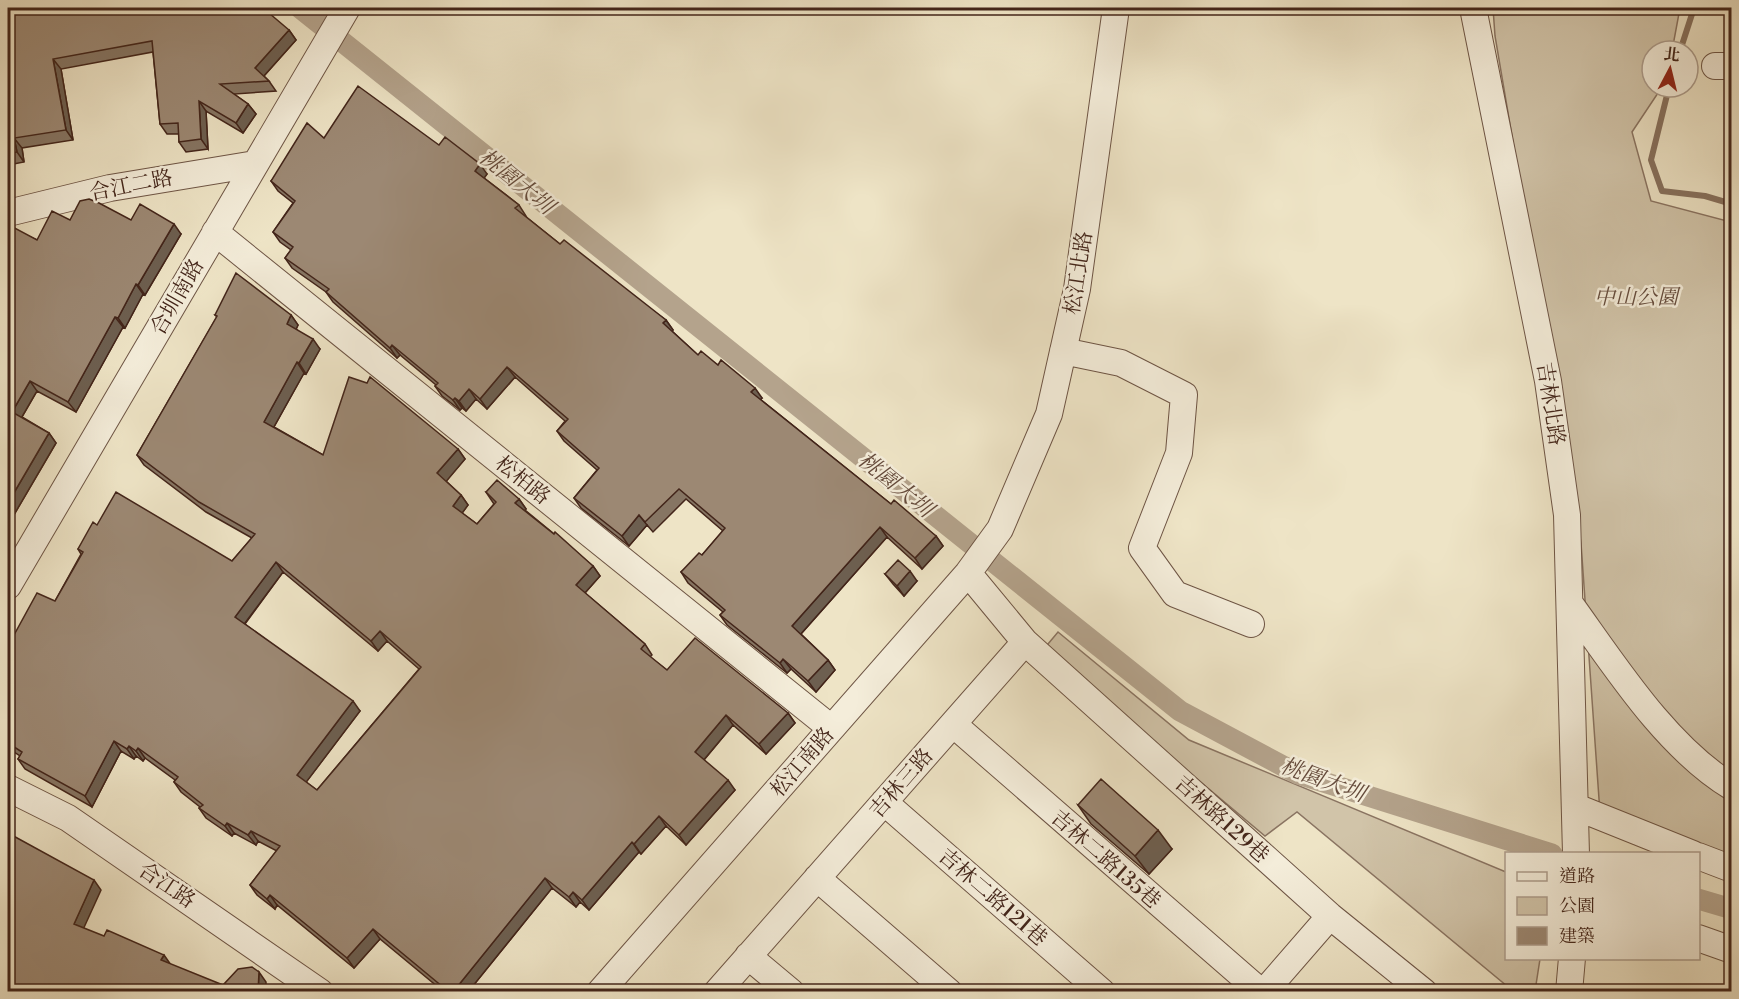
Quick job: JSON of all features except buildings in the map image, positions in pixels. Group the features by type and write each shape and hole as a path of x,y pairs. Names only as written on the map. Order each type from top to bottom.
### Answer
{"street":[{"name":"合圳南路","path":"8,586 346,8"},
{"name":"松江北路","path":"1000,529 1049,414 1077,289 1116,8"},
{"name":"吉林北路","path":"1473,8 1548,381 1568,515 1576,849"},
{"name":"合江二路","path":"8,213 110,188 255,164"},
{"name":"松柏路","path":"214,232 831,728"},
{"path":"1063,351 1121,363 1184,395 1179,453 1142,548 1175,594 1251,624"},
{"name":"松江南路","path":"600,992 971,568 1000,529"},
{"path":"971,568 1025,642"},
{"path":"1571,605 1634,692 1677,740 1731,787"},
{"name":"吉林三路","path":"717,992 1025,642"},
{"name":"吉林路129巷","path":"1025,642 1329,916 1424,992"},
{"name":"吉林二路135巷","path":"953,724 1263,992"},
{"name":"合江路","path":"8,788 68,818 320,992"},
{"name":"吉林二路121巷","path":"884,802 1102,992"},
{"path":"1576,807 1688,852"},
{"path":"1700,857 1731,869"},
{"path":"817,878 949,992"},
{"path":"1263,992 1329,916"},
{"path":"1700,939 1731,950"},
{"path":"748,956 791,992"},
{"path":"1569,992 1572,960"}],"green space":[{"name":"中山公園","path":"1493,8 1680,8 1674,39 1640,39 1640,99 1654,99 1632,132 1651,201 1731,222 1731,861 1600,813 1581,543 1495,36"},
{"path":"1058,632 1189,740 1505,872 1505,960 1540,960 1535,991 1513,991 1297,812 1265,836 1043,650"}],"waterway":[{"name":"桃園大圳","path":"300,8 1180,711 1298,774 1546,852"},
{"path":"1684,39 1694,8"},
{"path":"1666,99 1651,160 1662,191 1705,196 1732,204"},
{"name":"桃園大圳","path":"1700,900 1732,909"}]}
